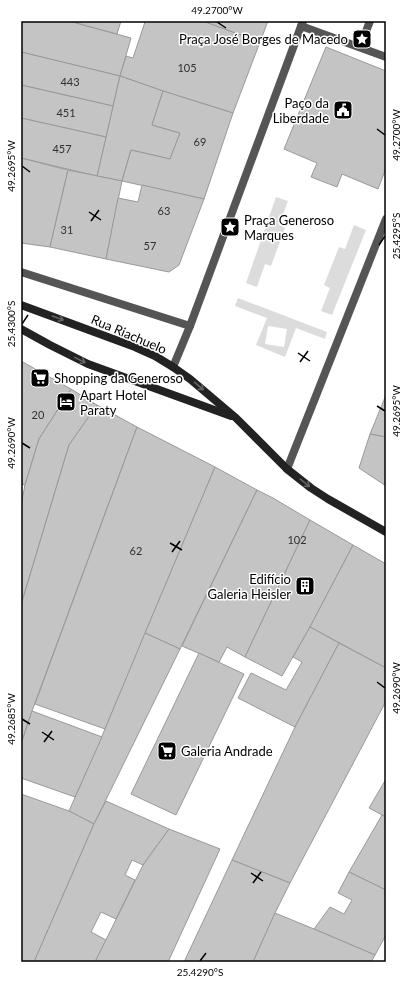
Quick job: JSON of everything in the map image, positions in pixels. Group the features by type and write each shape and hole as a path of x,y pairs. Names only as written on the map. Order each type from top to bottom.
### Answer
{"street":[{"path":"360,47 370,21"},
{"path":"174,367 302,24 386,57"},
{"path":"287,469 386,219"},
{"path":"21,272 190,326"},
{"name":"Rua Riachuelo","path":"21,305 135,347 174,367 236,418 287,469 311,488 386,532"},
{"name":"Rua Riachuelo","path":"21,329 50,346 88,364 236,418"}],"shaded area":[{"path":"276,197 288,201 279,225 285,228 271,266 265,264 257,287 246,283"},
{"path":"354,225 366,230 332,315 321,311 330,288 324,285 339,247 345,249"},
{"path":"238,298 327,332 325,339 296,328 285,357 256,345 267,318 235,306","holes":["268,326 287,329 284,347 265,344"]}],"building":[{"path":"21,21 69,21 131,38 120,76 21,52"},
{"path":"69,21 121,21 117,34"},
{"path":"143,21 203,21 260,42 233,113 120,76 126,56 133,58 145,22"},
{"path":"203,21 268,21 260,42"},
{"name":"Paço da Liberdade","path":"326,47 386,71 386,168 378,189 342,174 337,187 311,177 317,163 284,149"},
{"path":"21,52 120,76 113,106 21,85"},
{"path":"120,76 163,91 152,125 180,133 170,159 131,150 122,181 97,176"},
{"path":"21,85 113,106 106,137 21,118"},
{"path":"163,91 233,113 204,199 122,181 131,150 170,159 180,133 152,125"},
{"path":"21,118 106,137 97,176 21,158"},
{"path":"21,158 68,170 50,247 21,243"},
{"path":"68,170 122,181 106,259 50,247"},
{"path":"142,185 204,199 179,265 169,272 106,259 118,198 138,202"},
{"path":"21,361 71,389 39,439 25,485 21,484"},
{"path":"71,389 97,405 69,445 21,605 21,505 25,485 39,439"},
{"path":"386,394 386,437 370,434 384,400"},
{"path":"97,405 137,427 21,744 21,605 69,445"},
{"path":"137,427 215,467 105,729 35,704"},
{"path":"370,434 386,437 386,486 359,468"},
{"path":"215,467 257,490 180,649 145,633"},
{"path":"257,490 310,520 245,657 227,647 219,662 182,646"},
{"name":"Edifício Galeria Heisler","path":"310,520 353,545 310,627 282,676 245,657"},
{"path":"353,545 386,564 386,668 310,627"},
{"path":"310,627 339,643 295,727 238,698 251,673 286,690 302,662 293,657"},
{"path":"145,633 180,649 94,824 69,811"},
{"path":"339,643 386,668 386,701 290,883 232,860 295,727"},
{"path":"199,653 244,674 176,815 131,794"},
{"path":"32,711 102,737 75,797 21,778 21,744"},
{"path":"386,779 386,817 369,808"},
{"path":"21,794 69,811 94,824 34,962 21,962"},
{"path":"106,801 169,829 143,865 132,860 125,875 135,880 116,919 101,912 91,932 106,940 95,962 34,962 94,824"},
{"path":"382,815 386,817 386,890 349,872"},
{"path":"169,829 220,849 168,962 95,962 143,865"},
{"path":"232,860 290,883 253,962 184,962"},
{"path":"349,872 386,890 386,935 375,955 314,929 330,907 344,914 352,900 338,893"},
{"path":"275,913 375,955 371,962 253,962"}],"place":[{"name":"Praça José Borges de Macedo","path":"362,39"},
{"name":"Paço da Liberdade","path":"343,110"},
{"name":"Praça Generoso Marques","path":"230,227"},
{"name":"Shopping da Generoso","path":"40,378"},
{"name":"Apart Hotel Paraty","path":"66,402"},
{"name":"Edifício Galeria Heisler","path":"305,586"},
{"name":"Galeria Andrade","path":"167,751"}]}
